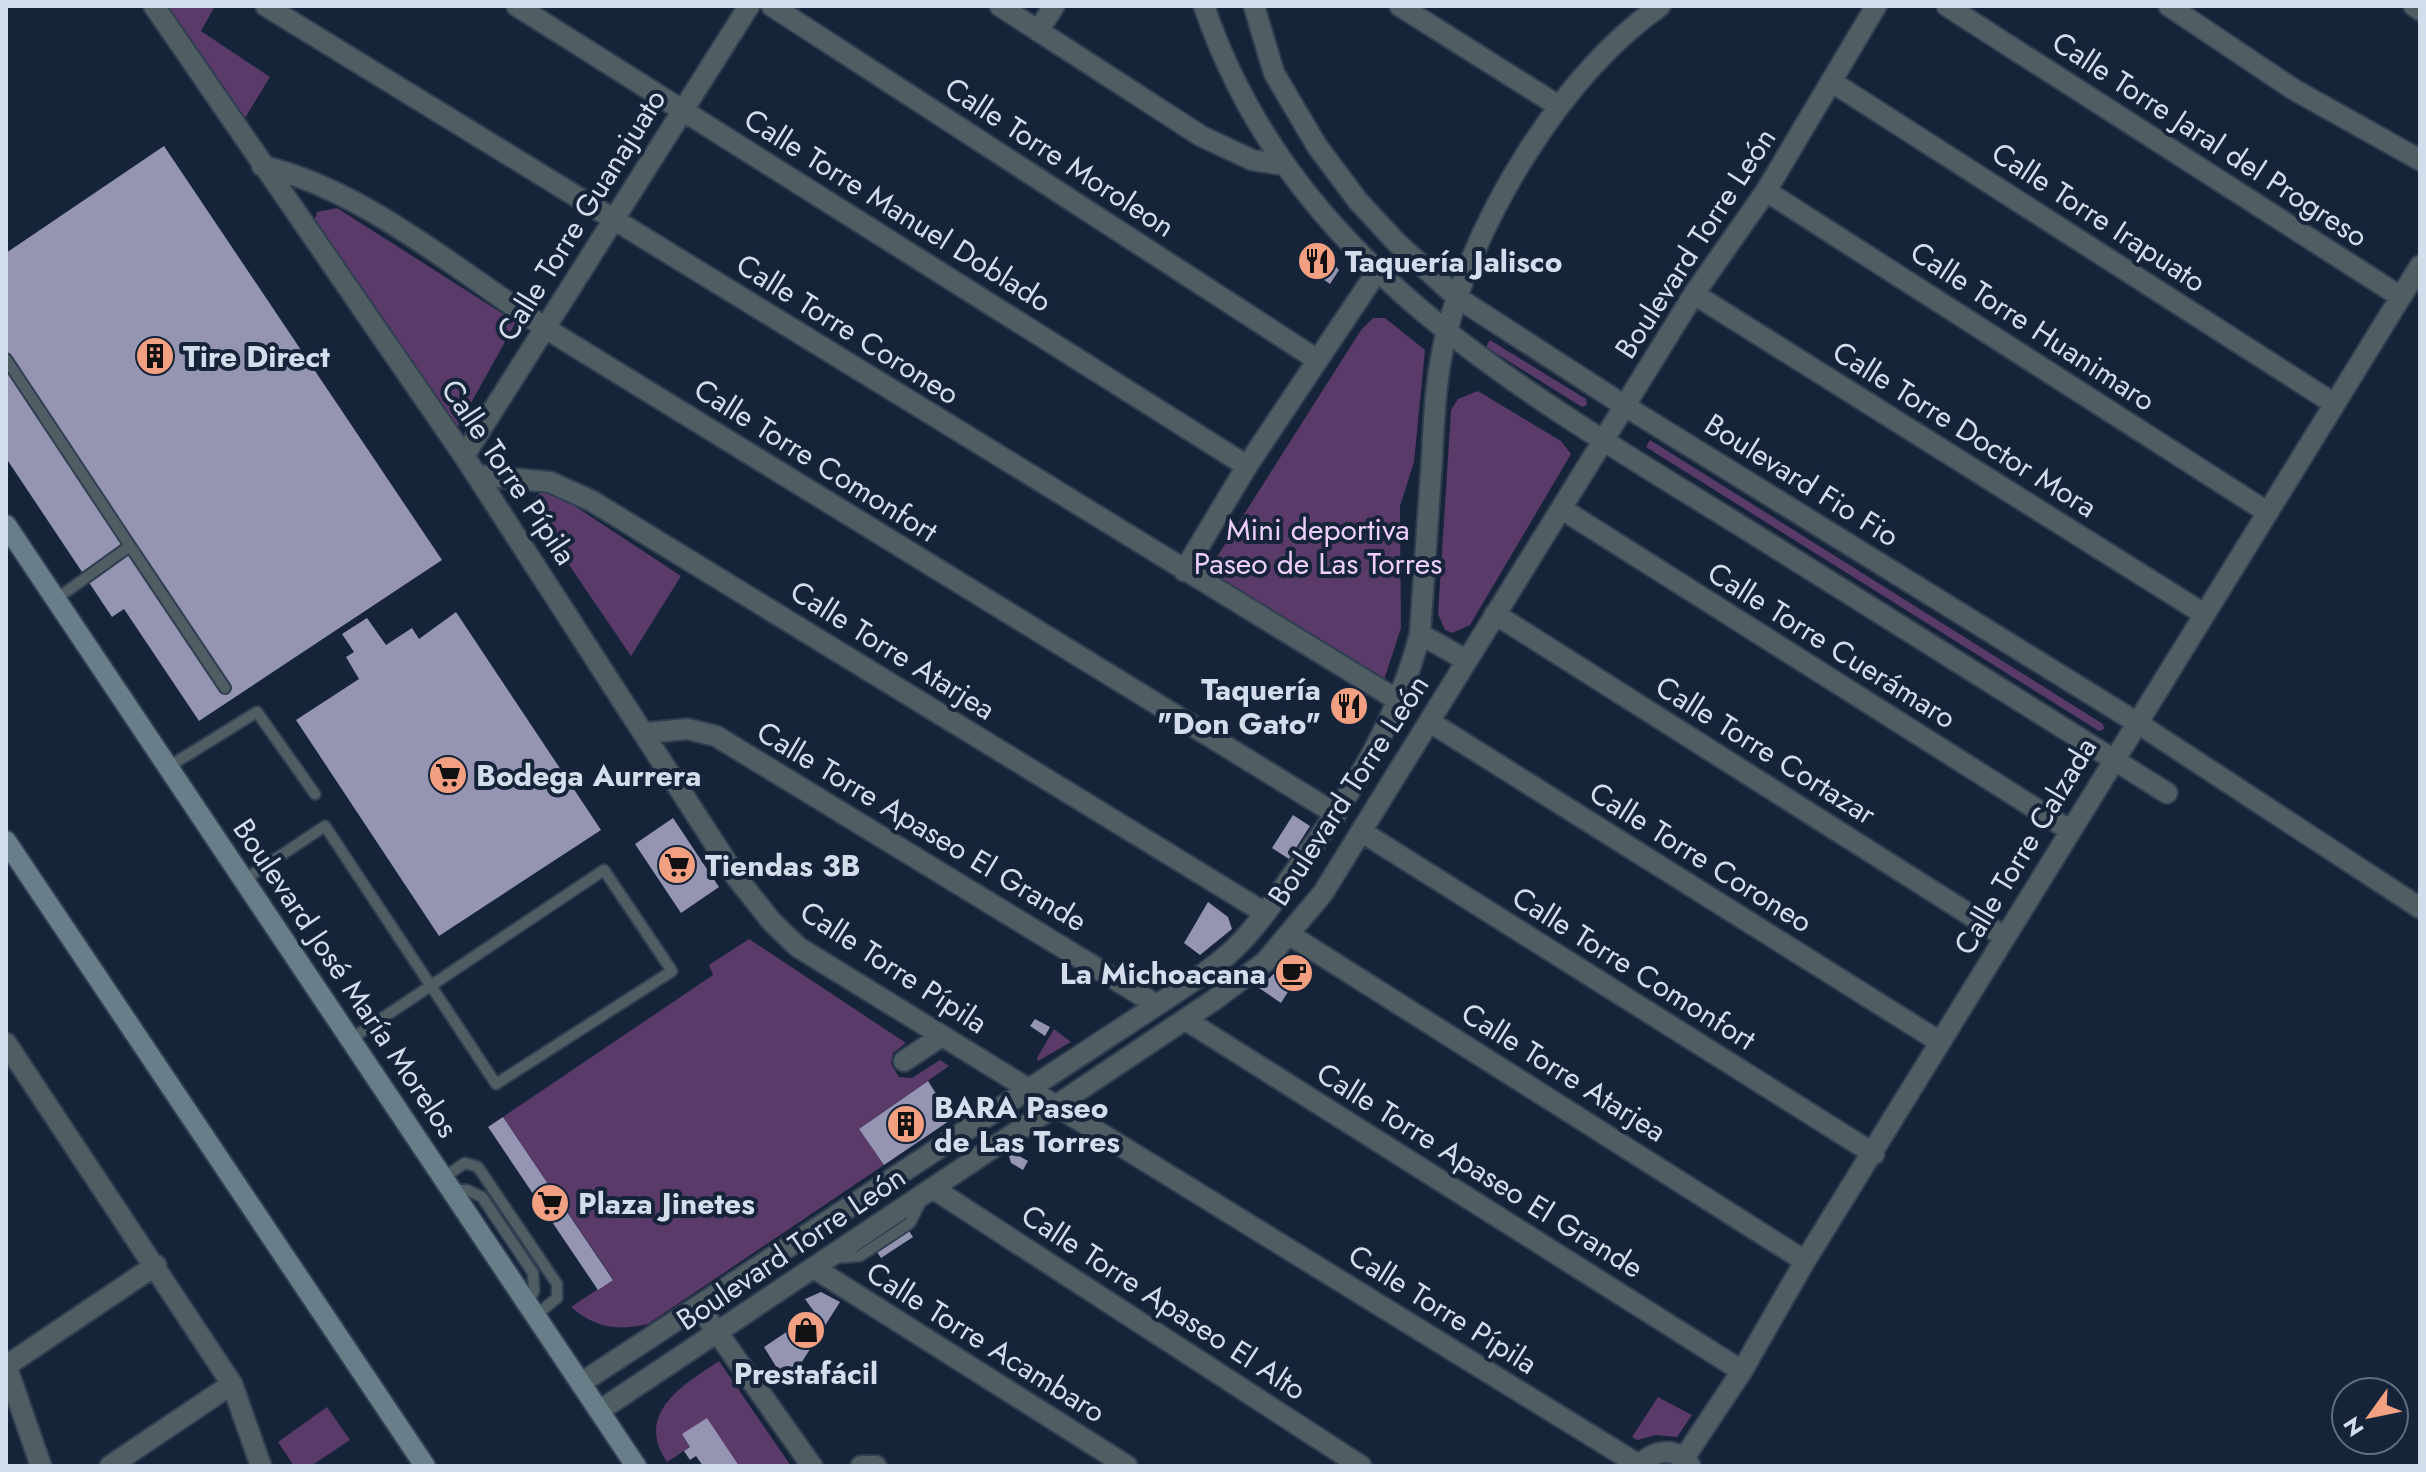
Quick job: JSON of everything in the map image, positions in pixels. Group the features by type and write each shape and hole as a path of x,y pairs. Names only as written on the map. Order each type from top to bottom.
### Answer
{"main road":[{"name":"Boulevard José María Morelos","path":"6,525 636,1466"},
{"path":"6,841 425,1466"}],"street":[{"name":"Calle Torre Pípila","path":"154,6 464,456 647,733 737,878 772,922 798,947 1639,1466"},
{"name":"Calle Torre Coroneo","path":"266,6 1399,701"},
{"name":"Calle Torre Manuel Doblado","path":"517,6 1247,466"},
{"name":"Calle Torre Guanajuato","path":"464,456 749,6"},
{"name":"Calle Torre Moroleon","path":"772,6 1316,359"},
{"path":"1000,6 1201,136 1252,160 1284,165"},
{"path":"1038,31 1054,6"},
{"path":"1204,6 1243,91 1284,165 1328,223 1376,273 1446,333 1603,440 2167,793"},
{"name":"Boulevard Fio Fio","path":"1254,6 1274,73 1317,146 1358,201 1397,243 1458,298 1625,406 2136,722 2420,908"},
{"path":"1400,6 1557,105"},
{"name":"Boulevard Torre León","path":"599,1411 1186,1020 1265,962 1290,935 1362,832 1694,294 1766,191 1876,6"},
{"name":"Calle Torre Jaral del Progreso","path":"1947,6 2401,297"},
{"path":"2169,6 2293,89 2420,160"},
{"path":"2414,6 2420,10"},
{"name":"Boulevard Torre León","path":"581,1383 700,1308 1157,1005 1238,945 1265,913 1336,814 1378,746 1399,701 1420,634 1435,409 1446,333 1458,298 1506,190 1557,105 1650,8"},
{"name":"Calle Torre Irapuato","path":"1832,82 2333,403"},
{"name":"Calle Torre Comonfort","path":"262,166 307,178 345,195 546,329 1336,814"},
{"name":"Calle Torre Huanimaro","path":"1766,191 2267,512"},
{"name":"Calle Torre Calzada","path":"1687,1462 1805,1261 1874,1154 2136,722 2420,266"},
{"path":"1184,571 1247,466 1376,273"},
{"name":"Calle Torre Doctor Mora","path":"1694,294 2204,614"},
{"name":"Calle Torre Atarjea","path":"476,475 550,482 614,513 1265,913"},
{"name":"Calle Torre Cuerámaro","path":"1562,509 2071,831"},
{"name":"Calle Torre Cortazar","path":"1495,614 2005,937"},
{"path":"1420,634 1466,660"},
{"name":"Calle Torre Coroneo","path":"1430,722 1940,1042"},
{"name":"Calle Torre Apaseo El Grande","path":"647,733 687,729 716,736 1157,1005"},
{"name":"Calle Torre Comonfort","path":"1362,832 1874,1154"},
{"name":"Calle Torre Atarjea","path":"1290,935 1805,1261"},
{"name":"Calle Torre Apaseo El Grande","path":"1186,1020 1742,1371"},
{"path":"904,1061 942,1036"},
{"path":"6,1043 232,1384 261,1466"},
{"name":"Calle Torre Apaseo El Alto","path":"928,1193 1361,1466"},
{"name":"Calle Torre Acambaro","path":"821,1263 1127,1466"},
{"path":"41,1466 6,1365 156,1265"},
{"path":"700,1308 812,1466"},
{"path":"110,1466 232,1384"},
{"path":"1639,1466 1660,1452 1687,1462"},
{"path":"861,1466 876,1466"}],"lane":[{"path":"6,359 225,688"},
{"path":"56,599 130,546"},
{"path":"168,767 257,712 315,794"},
{"path":"244,880 325,826 431,985 496,1084 672,971 604,870 431,985 351,1039"},
{"path":"448,1183 465,1163 478,1167 557,1284 557,1298 532,1310"}],"green space":[{"path":"164,6 215,6 201,31 270,77 245,118"},
{"path":"337,208 516,322 455,432 314,222 317,212"},
{"name":"Mini deportiva Paseo de Las Torres","path":"1373,318 1385,318 1425,350 1414,462 1400,506 1401,628 1383,683 1208,571 1361,330"},
{"path":"1490,340 1586,399 1587,405 1582,407 1486,347"},
{"path":"1478,391 1561,441 1571,454 1470,625 1452,633 1445,630 1438,614 1451,410 1458,399"},
{"path":"1650,440 2103,724 2104,729 2099,731 1646,447"},
{"path":"552,491 681,576 631,656 533,512 532,500 540,493"},
{"path":"749,939 906,1043 893,1053 891,1064 899,1077 912,1078 940,1060 949,1066 859,1129 884,1165 648,1324 616,1327 589,1320 571,1307 613,1279 503,1117 713,975 709,965"},
{"path":"1054,1029 1071,1042 1038,1061 1037,1058"},
{"path":"719,1361 791,1466 739,1466 682,1434 690,1447 667,1462 658,1445 656,1429 659,1415 678,1391"},
{"path":"1658,1397 1692,1415 1677,1437 1655,1435 1638,1440 1632,1437"},
{"path":"327,1407 350,1440 311,1466 294,1466 278,1442"}],"building":[{"name":"Tire Direct","path":"164,146 442,560 199,721 124,609 112,617 6,458 6,253"},
{"name":"Taquería Jalisco","path":"1314,243 1339,270 1330,284 1301,264"},
{"name":"Bodega Aurrera","path":"456,612 601,830 439,936 296,720 359,679 346,657 354,652 342,634 367,618 386,645 412,628 419,639"},
{"name":"Taquería \"Don Gato\"","path":"1340,689 1367,707 1358,722 1331,705"},
{"path":"1293,815 1310,826 1289,859 1272,848"},
{"name":"Tiendas 3B","path":"673,818 719,887 681,913 635,844"},
{"path":"1208,902 1228,917 1232,929 1200,955 1184,943"},
{"path":"1298,959 1306,963 1281,1003 1259,988 1285,963"},
{"path":"1035,1019 1050,1027 1045,1036 1030,1026"},
{"name":"BARA Paseo de Las Torres","path":"928,1081 952,1119 884,1165 859,1129"},
{"name":"Plaza Jinetes","path":"503,1117 613,1280 598,1290 488,1127"},
{"path":"1014,1153 1028,1161 1023,1170 1011,1163 1009,1156"},
{"path":"909,1231 913,1237 881,1258 877,1252"},
{"name":"Prestafácil","path":"821,1292 840,1302 791,1379 780,1373 764,1347 815,1313 805,1299"},
{"path":"707,1418 739,1466 703,1466 696,1456 690,1460 684,1451 690,1447 682,1434"}],"place":[{"name":"Taquería Jalisco","path":"1317,261"},
{"name":"Tire Direct","path":"155,356"},
{"name":"Taquería \"Don Gato\"","path":"1349,706"},
{"name":"Bodega Aurrera","path":"448,775"},
{"name":"Tiendas 3B","path":"677,865"},
{"name":"La Michoacana","path":"1294,973"},
{"name":"BARA Paseo de Las Torres","path":"906,1124"},
{"name":"Plaza Jinetes","path":"550,1203"},
{"name":"Prestafácil","path":"806,1330"}]}
